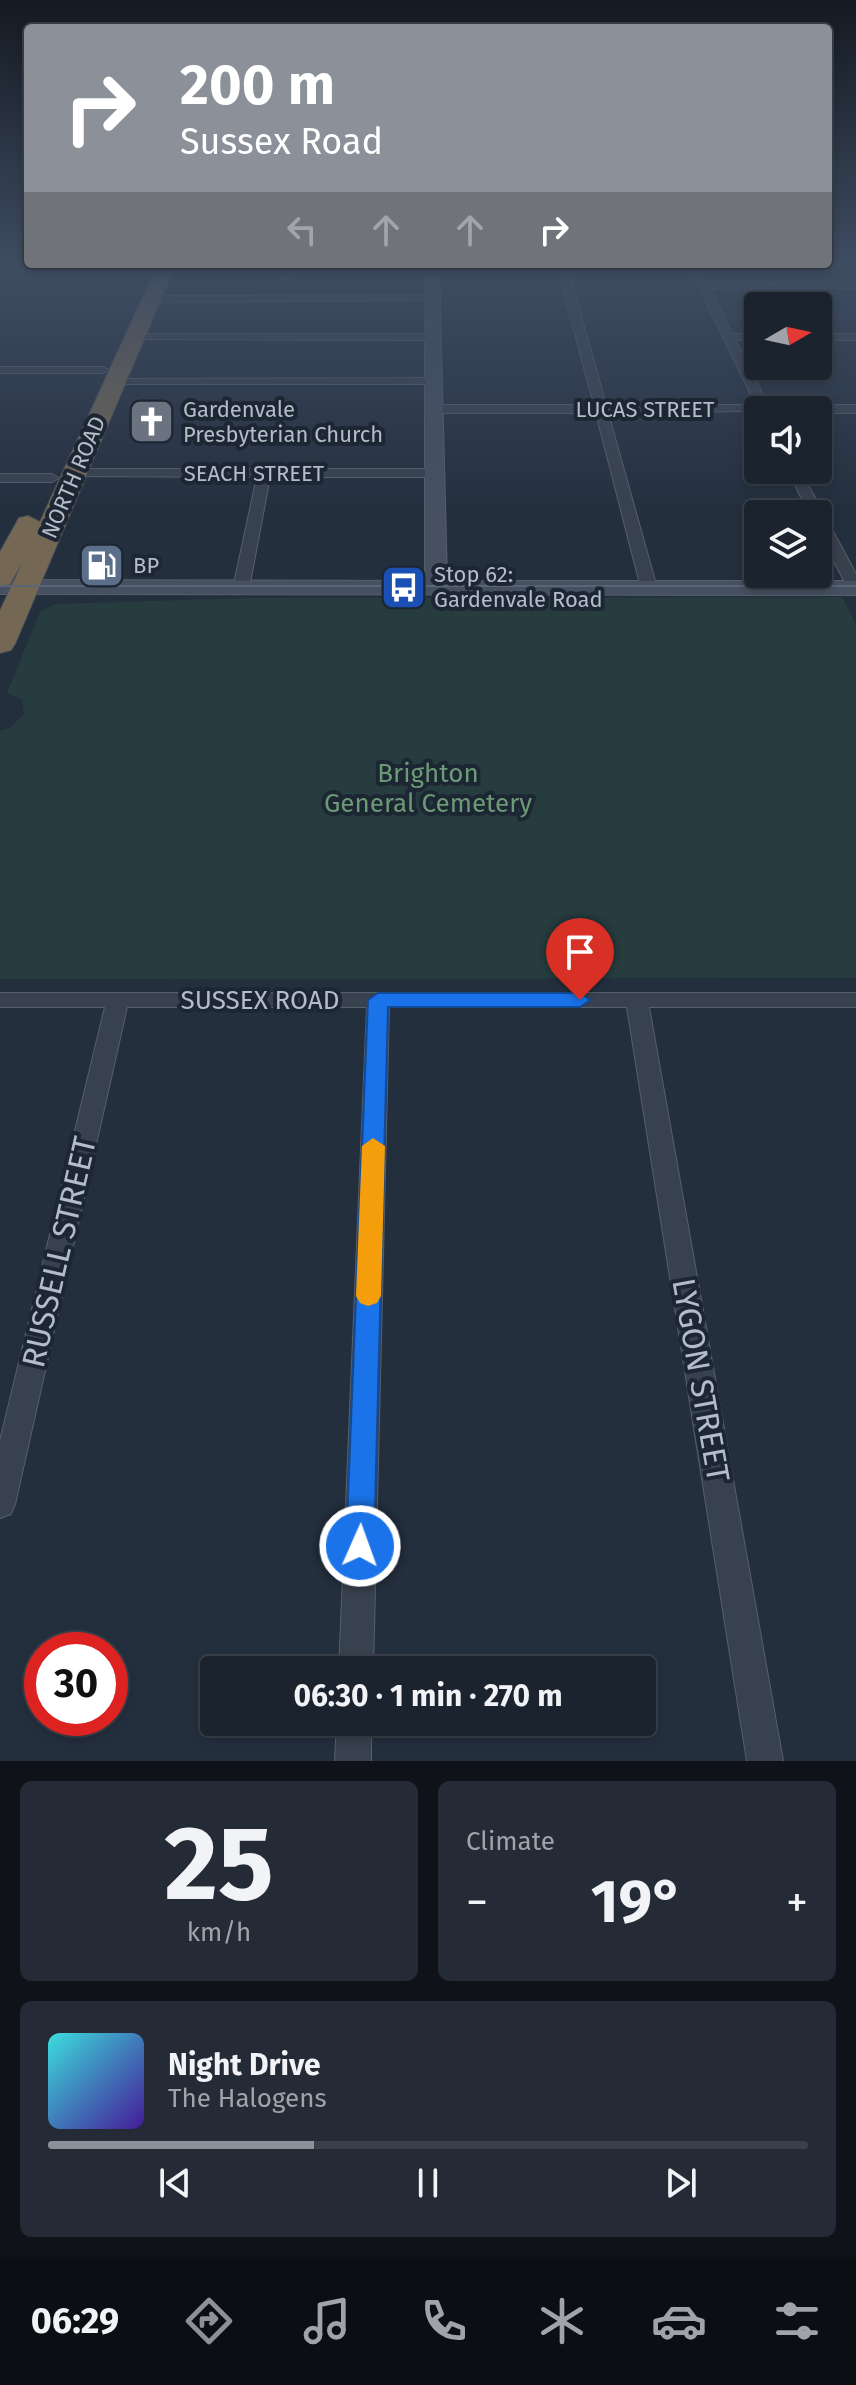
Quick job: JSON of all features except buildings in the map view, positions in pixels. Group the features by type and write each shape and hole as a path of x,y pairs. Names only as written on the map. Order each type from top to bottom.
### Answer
{"highway":[{"name":"NORTH ROAD","path":"5,634 13,551 62,476 123,348"},
{"name":"NORTH ROAD","path":"8,584 42,550 62,476"},
{"path":"13,551 42,550"}],"street":[{"path":"433,348 441,588"},
{"path":"585,348 649,588"},
{"path":"734,348 757,396"},
{"path":"0,370 108,376 434,381"},
{"name":"LUCAS STREET","path":"435,409 744,410"},
{"name":"LUCAS STREET","path":"832,409 856,409"},
{"path":"241,588 264,473"},
{"name":"SEACH STREET","path":"0,478 436,473"},
{"path":"8,584 103,588 856,588 832,544"},
{"path":"5,634 49,600 103,588"},
{"name":"SUSSEX ROAD","path":"0,1000 856,1000"},
{"name":"RUSSELL STREET","path":"0,1504 118,1000"},
{"path":"356,1656 378,1000"},
{"name":"LYGON STREET","path":"637,1000 765,1761"},
{"path":"353,1761 354,1736"}],"green space":[{"name":"Brighton General Cemetery","path":"842,597 856,625 856,978 0,979 0,731 11,727 24,714 22,699 7,693 40,612 55,604 249,598"}],"tram line":[{"path":"0,586 856,586"}],"slow traffic":[{"path":"368,1296 373,1146"}],"place":[{"name":"Gardenvale Presbyterian Church","path":"152,422"},
{"name":"BP","path":"102,565"},
{"name":"Stop 62: Gardenvale Road","path":"403,587"}],"route":[{"path":"360,1546 378,1000 580,1000"}]}
